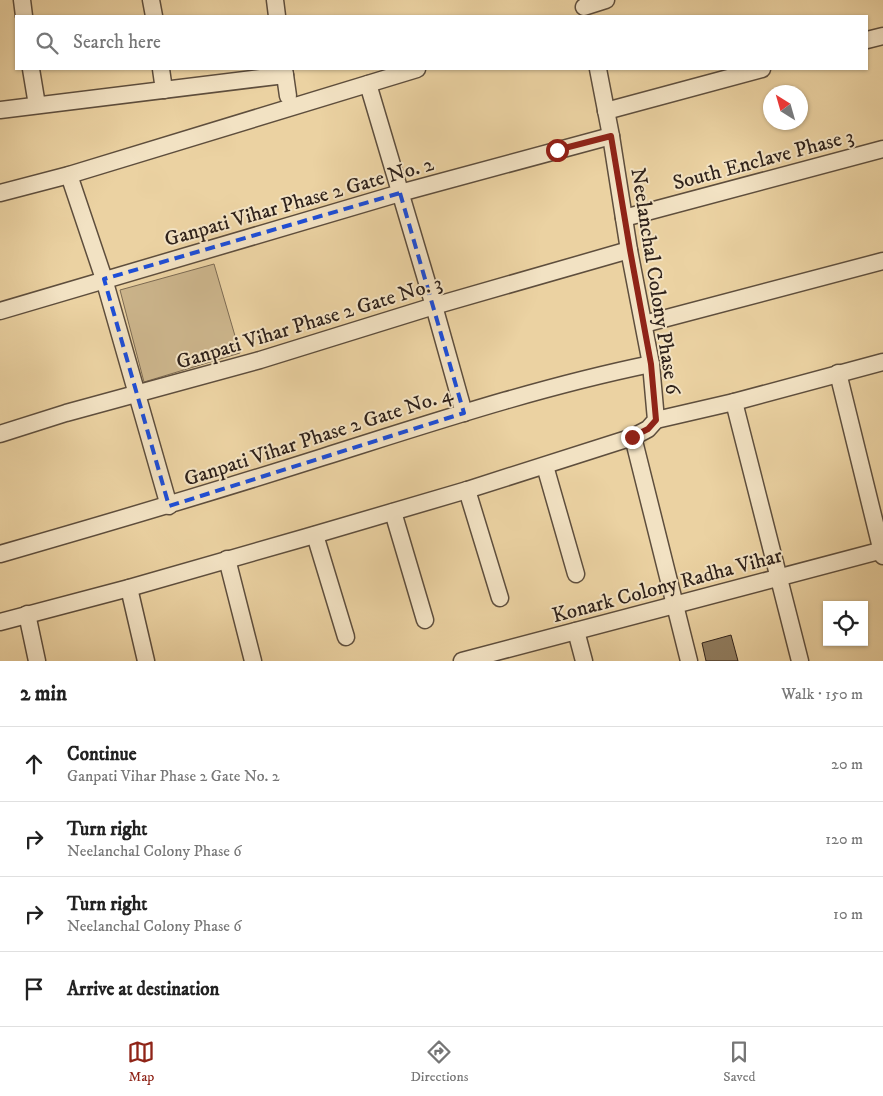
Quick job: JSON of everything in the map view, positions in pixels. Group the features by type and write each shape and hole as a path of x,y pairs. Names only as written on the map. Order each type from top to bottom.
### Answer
{"street":[{"path":"22,0 24,15"},
{"path":"152,0 154,15"},
{"path":"275,0 277,15"},
{"path":"584,11 606,0"},
{"path":"868,40 883,36"},
{"path":"32,70 36,105"},
{"path":"161,70 164,90"},
{"path":"0,193 69,175 413,70"},
{"name":"Neelanchal Colony Phase 6","path":"0,622 316,535 468,490 632,437 648,429 656,420 651,364 598,70"},
{"path":"606,111 758,70"},
{"path":"0,110 164,90 285,72 288,96"},
{"path":"368,84 464,412"},
{"name":"Ganpati Vihar Phase 2 Gate No. 2","path":"0,311 400,193 611,136"},
{"name":"South Enclave Phase 3","path":"624,218 883,149"},
{"path":"69,175 104,280 169,506"},
{"name":"Ganpati Vihar Phase 2 Gate No. 3","path":"0,434 66,413 260,360 434,306 630,250"},
{"path":"644,324 883,261"},
{"path":"656,420 734,402 883,362"},
{"name":"Ganpati Vihar Phase 2 Gate No. 4","path":"0,554 169,506 464,412 651,364"},
{"path":"838,373 882,552"},
{"path":"734,402 800,661"},
{"path":"632,437 689,661"},
{"path":"545,466 576,574"},
{"path":"468,490 500,598"},
{"path":"393,512 425,620"},
{"path":"316,535 346,637"},
{"name":"Konark Colony Radha Vihar","path":"462,661 517,654 576,631 779,577 882,552"},
{"path":"227,559 253,661"},
{"path":"128,588 146,661"},
{"path":"27,614 37,661"},
{"path":"576,631 584,661"}],"highlighted area":[{"path":"400,193 464,413 169,506 104,279"}],"shaded area":[{"path":"214,264 240,353 144,382 120,290"}],"building":[{"path":"731,635 738,661 706,661 702,643"}],"route":[{"path":"557,150 611,136 651,364 656,420 648,429 632,437"}]}
